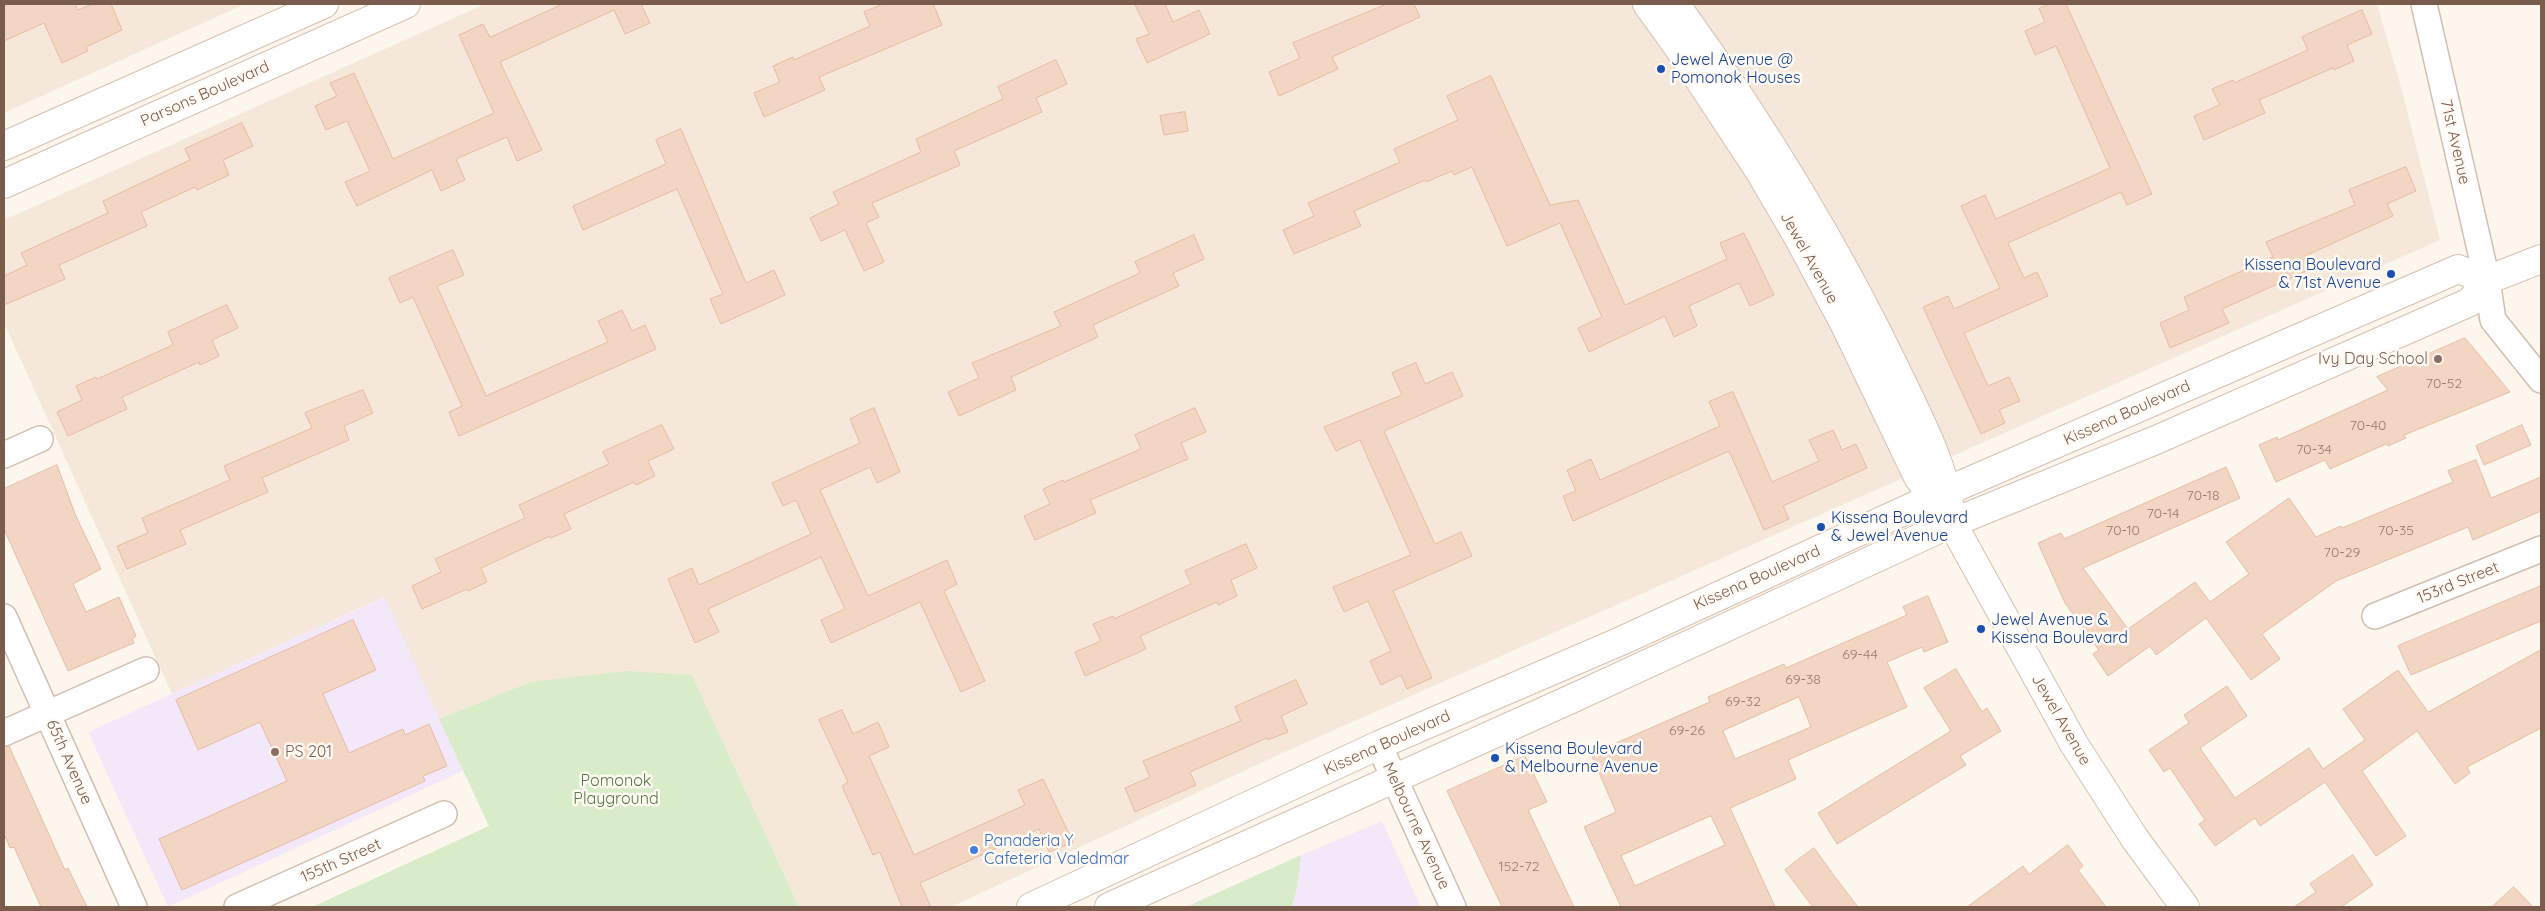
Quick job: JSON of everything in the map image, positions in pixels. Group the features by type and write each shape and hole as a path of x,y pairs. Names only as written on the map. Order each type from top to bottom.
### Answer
{"main road":[{"name":"Parsons Boulevard","path":"4,146 324,4"},
{"name":"Parsons Boulevard","path":"4,184 406,4"},
{"name":"Jewel Avenue","path":"1647,4 1676,44 1760,172 1845,325 1909,460 1939,495 1952,523 2074,744 2135,839 2184,907"},
{"name":"Jewel Avenue","path":"1675,4 1734,88 1819,221 1878,334 1933,449 1939,495"},
{"path":"2487,280 2541,258"},
{"name":"Kissena Boulevard","path":"1031,907 1378,745 1621,640 1939,495 2458,269 2487,280 2470,302 2156,440 1952,523 1569,700 1394,777 1109,907"}],"street":[{"name":"71st Avenue","path":"2424,4 2487,280 2494,320 2541,380"},
{"path":"4,455 40,438"},
{"name":"153rd Street","path":"2375,616 2541,549"},
{"name":"65th Avenue","path":"4,617 134,907"},
{"path":"4,733 146,670"},
{"name":"Melbourne Avenue","path":"1378,745 1453,907"},
{"name":"155th Street","path":"237,907 444,814"}],"shaded area":[{"path":"4,4 245,4 4,113"},
{"path":"485,4 2377,4 2401,87 2440,240 1289,750 951,907 799,907 692,675 530,682 439,719 384,597 172,694 4,323 4,220"},
{"name":"PS 201","path":"385,597 463,771 168,907 88,732"},
{"path":"1382,821 1421,907 1185,907 1306,853"}],"green space":[{"name":"Pomonok Playground","path":"626,671 692,675 799,907 312,907 489,826 439,719 530,682"},
{"path":"1301,855 1297,887 1292,907 1192,907 1193,904"}],"building":[{"path":"4,4 75,4 78,10 92,4 111,4 122,30 86,47 88,51 62,63 44,23 4,41"},
{"path":"563,4 641,4 650,23 625,34 614,10 500,62 542,150 517,161 507,137 456,159 465,180 441,191 432,170 357,206 345,182 370,171 347,121 326,130 315,106 337,96 330,83 354,73 393,159 494,113 459,35 483,24 490,37"},
{"path":"884,4 933,4 942,25 819,77 825,90 764,117 754,93 780,82 773,66 793,57 794,60 870,26 864,12"},
{"path":"1135,4 1165,4 1173,22 1199,10 1210,34 1147,63 1136,39 1149,34"},
{"path":"1387,4 1414,4 1420,17 1332,57 1338,69 1279,96 1269,72 1300,58 1293,43"},
{"path":"2050,4 2066,4 2152,194 2127,205 2121,192 2008,243 2024,278 2037,272 2048,296 1964,333 1988,386 2009,377 2020,401 1999,410 2005,423 1981,434 1923,307 1948,296 1954,309 2000,288 1961,206 1985,195 1996,219 2110,168 2056,46 2035,55 2025,31 2045,22 2039,9"},
{"path":"2362,10 2372,34 2347,45 2354,61 2259,100 2265,113 2204,140 2194,116 2220,105 2212,89 2233,80 2234,83 2308,50 2302,37"},
{"path":"1056,60 1067,84 1036,98 1042,112 954,151 960,165 872,203 879,217 866,223 884,262 864,271 845,230 821,241 810,218 839,204 833,192 921,152 916,139 1003,99 998,87"},
{"path":"1491,76 1550,205 1578,200 1625,305 1727,259 1720,243 1744,233 1774,295 1750,306 1739,283 1689,306 1697,326 1674,337 1665,316 1589,352 1578,328 1602,317 1560,223 1507,246 1472,167 1454,175 1452,171 1426,182 1425,180 1354,211 1361,226 1294,254 1283,230 1314,216 1308,203 1400,162 1394,149 1458,120 1447,96"},
{"path":"1185,112 1188,131 1164,135 1160,116"},
{"path":"242,123 253,146 223,160 229,175 197,190 195,187 141,212 147,226 59,265 65,279 4,305 4,276 27,265 21,253 108,213 103,201 190,160 185,149"},
{"path":"681,129 746,283 774,270 785,295 721,324 710,299 723,294 677,189 583,230 573,206 666,164 656,140"},
{"path":"2406,167 2416,191 2387,204 2393,216 2305,256 2311,269 2222,309 2229,323 2170,348 2160,323 2189,310 2184,297 2273,257 2266,242 2355,205 2349,190"},
{"path":"1194,235 1204,259 1173,273 1179,286 1093,325 1098,337 1011,377 1016,390 959,416 948,392 979,378 972,363 1061,326 1054,312 1140,273 1135,262"},
{"path":"453,250 464,275 437,286 486,396 608,342 598,321 622,310 632,331 645,325 656,349 459,436 449,412 462,406 413,297 400,303 389,278"},
{"path":"227,305 238,328 212,340 219,356 200,365 199,362 122,397 127,409 68,436 57,412 82,400 76,386 96,377 97,379 173,345 168,332"},
{"path":"2465,338 2510,392 2404,435 2406,438 2388,446 2386,444 2330,469 2325,460 2276,482 2259,445 2277,437 2278,440 2388,390 2377,377"},
{"path":"1416,363 1425,384 1452,372 1463,396 1384,431 1435,544 1461,532 1472,556 1393,591 1432,678 1407,689 1401,675 1381,685 1370,661 1391,651 1368,601 1344,612 1333,587 1411,555 1360,440 1336,451 1324,427 1402,395 1392,373"},
{"path":"363,390 373,413 344,426 349,440 262,478 268,492 180,530 186,544 127,569 117,546 148,533 142,518 230,480 224,466 312,428 305,413"},
{"path":"1733,392 1772,482 1819,461 1809,440 1833,430 1842,450 1856,444 1867,468 1783,506 1789,519 1764,530 1729,451 1573,521 1563,496 1576,491 1567,470 1591,459 1600,480 1720,426 1709,402"},
{"path":"874,408 900,472 877,483 870,467 820,490 868,596 947,560 957,584 944,591 985,681 961,692 920,602 831,643 821,620 845,609 821,557 708,609 719,632 695,643 668,579 692,568 699,585 811,534 796,500 783,506 772,483 860,443 850,419"},
{"path":"1195,408 1206,432 1181,443 1188,459 1090,500 1096,513 1035,540 1024,516 1050,504 1043,489 1141,449 1135,435"},
{"path":"662,425 674,449 648,461 655,476 636,485 634,482 564,514 571,529 551,538 550,536 481,568 487,582 422,609 412,586 441,572 435,559 525,518 519,505 609,464 603,452"},
{"path":"2522,425 2531,445 2484,465 2476,446"},
{"path":"2476,460 2491,498 2541,477 2541,511 2473,540 2468,527 2336,581 2262,634 2280,659 2251,680 2206,618 2156,655 2150,646 2108,676 2093,654 2099,650 2065,603 2038,543 2061,533 2064,539 2226,467 2240,498 2083,568 2128,629 2195,582 2210,602 2249,574 2226,542 2289,498 2316,537 2453,482 2448,471"},
{"path":"57,465 75,514 101,569 73,584 86,612 119,597 136,636 132,639 134,643 68,671 4,529 4,489"},
{"path":"1246,544 1257,568 1231,580 1237,596 1218,605 1217,602 1140,636 1146,649 1085,676 1075,652 1101,641 1093,624 1113,616 1114,619 1191,584 1185,571"},
{"path":"2541,586 2541,621 2411,675 2398,646"},
{"path":"1928,596 1948,642 1924,652 1922,647 1887,662 1907,707 1788,760 1796,779 1730,808 1775,907 1621,907 1584,827 1616,812 1591,754 1710,702 1708,697 1784,664 1786,668 1907,615 1903,607","holes":["1799,697 1811,727 1735,759 1723,731","1711,816 1725,845 1635,886 1621,856"]},
{"path":"353,620 376,670 323,694 349,753 403,729 405,735 429,724 447,766 423,776 425,781 182,890 159,839 287,781 260,722 198,750 176,700"},
{"path":"2541,650 2541,728 2467,767 2470,773 2455,784 2417,731 2362,771 2406,836 2376,856 2325,782 2260,826 2255,818 2215,846 2199,824 2205,820 2170,768 2164,772 2149,750 2189,723 2184,715 2227,686 2247,716 2200,748 2235,798 2309,748 2323,769 2365,740 2343,709 2398,670 2428,712"},
{"path":"1956,669 1982,712 1987,708 2001,731 1960,756 1966,765 1837,844 1818,813 1951,731 1924,688"},
{"path":"1296,680 1307,704 1281,716 1288,732 1268,740 1267,738 1190,772 1196,785 1135,812 1125,788 1150,777 1143,761 1241,721 1235,707"},
{"path":"842,710 853,734 878,722 889,747 869,756 914,855 1025,805 1018,790 1043,779 1073,842 1049,852 1039,829 920,883 931,907 902,907 880,852 873,855 842,786 848,782 819,720"},
{"path":"9,746 65,870 68,868 87,907 41,907 14,847 10,848 4,834 4,747"},
{"path":"1525,756 1547,802 1528,810 1574,907 1502,907 1447,791"},
{"path":"2068,845 2083,866 2078,870 2106,907 1967,907 2023,866 2029,874"},
{"path":"1814,848 1858,907 1813,907 1785,870"},
{"path":"2353,855 2373,885 2341,907 2294,907 2316,892 2310,884"},
{"path":"2514,887 2533,907 2492,907"}],"place":[{"name":"Jewel Avenue @ Pomonok Houses","path":"1661,69"},
{"name":"Kissena Boulevard & 71st Avenue","path":"2391,274"},
{"name":"Ivy Day School","path":"2438,359"},
{"name":"Kissena Boulevard & Jewel Avenue","path":"1821,527"},
{"name":"Jewel Avenue & Kissena Boulevard","path":"1981,629"},
{"name":"PS 201","path":"275,752"},
{"name":"Kissena Boulevard & Melbourne Avenue","path":"1495,758"},
{"name":"Panaderia Y Cafeteria Valedmar","path":"974,850"}]}
